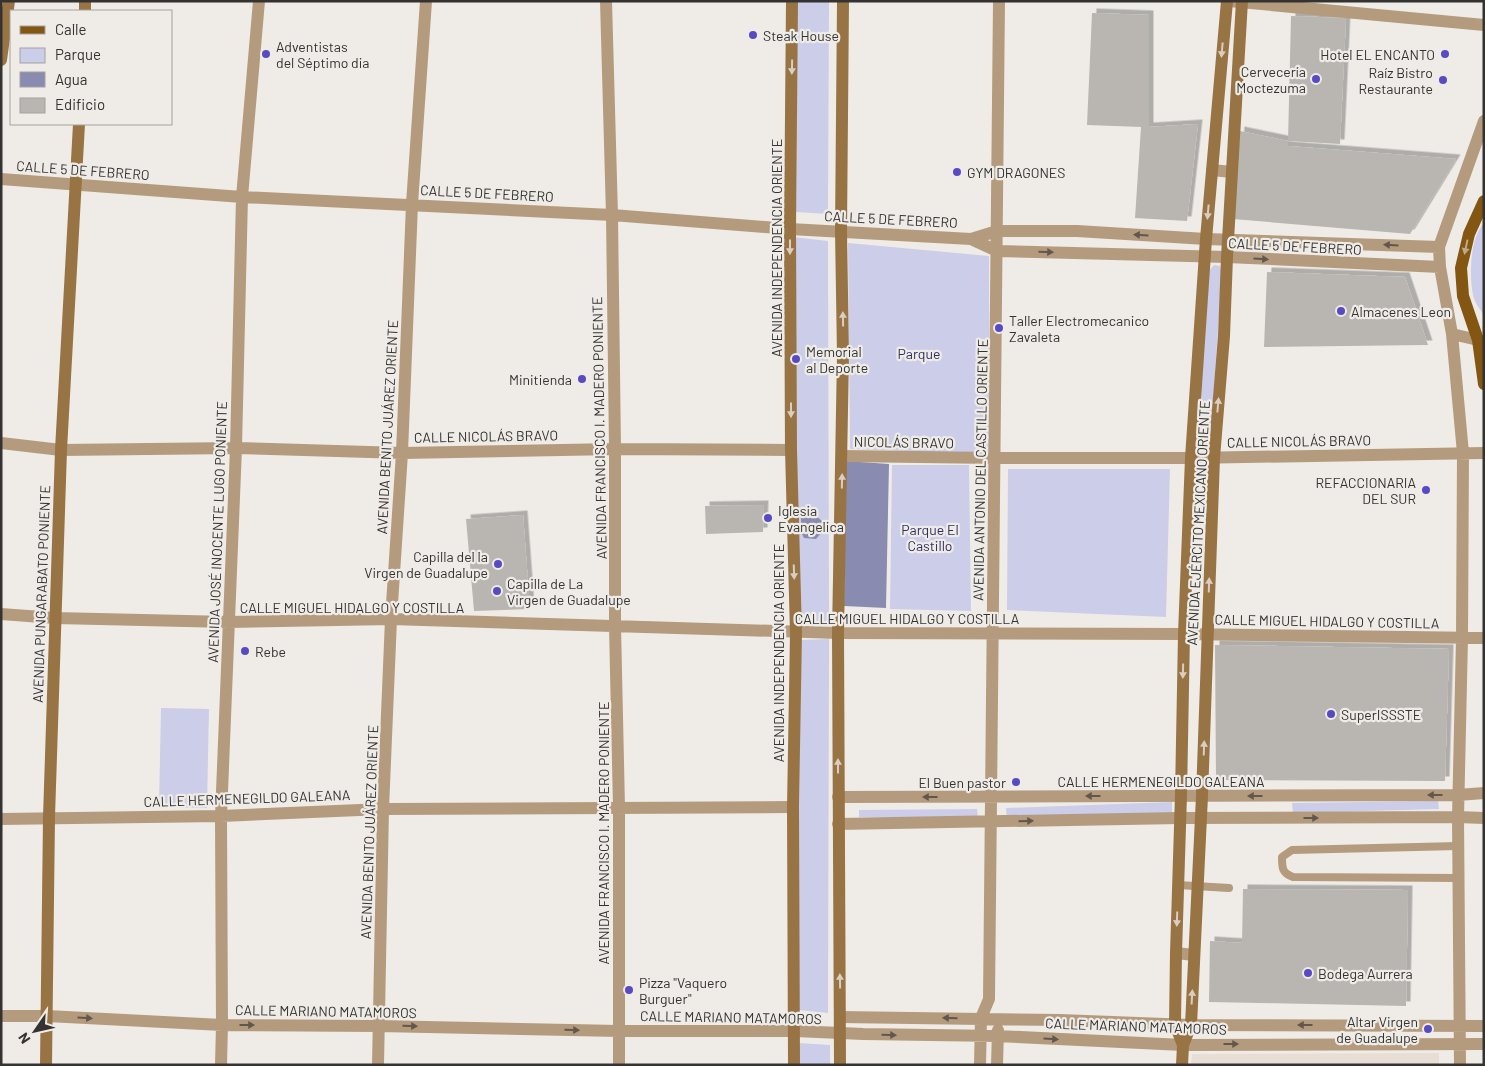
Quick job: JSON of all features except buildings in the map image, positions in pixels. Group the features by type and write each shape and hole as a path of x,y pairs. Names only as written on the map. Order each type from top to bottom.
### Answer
{"main road":[{"path":"1484,201 1469,234 1461,268 1463,296 1481,340 1484,384"}],"street":[{"path":"1,60 8,1"},
{"name":"AVENIDA JOSÉ INOCENTE LUGO PONIENTE","path":"221,1065 221,816 236,448 242,197 259,1"},
{"name":"AVENIDA BENITO JUÁREZ ORIENTE","path":"378,1065 383,809 391,619 402,453 412,204 426,1"},
{"name":"AVENIDA FRANCISCO I. MADERO PONIENTE","path":"606,1 612,215 615,449 615,626 619,807 618,1065"},
{"name":"AVENIDA INDEPENDENCIA ORIENTE","path":"792,1 791,450 796,633 793,807 794,1065"},
{"path":"840,1065 838,633 843,355 841,231 843,1"},
{"name":"AVENIDA ANTONIO DEL CASTILLO ORIENTE","path":"980,1065 981,1018 989,999 999,1"},
{"path":"1228,1 1484,25"},
{"name":"AVENIDA EJÉRCITO MEXICANO ORIENTE","path":"1175,1024 1184,634 1191,458 1204,257 1228,1"},
{"name":"AVENIDA EJÉRCITO MEXICANO ORIENTE","path":"1183,1044 1191,1025 1202,796 1214,458 1224,336 1226,257 1242,2"},
{"path":"1460,1065 1458,795 1462,638 1463,453 1452,334 1440,267 1439,247 1484,121"},
{"name":"AVENIDA PUNGARABATO PONIENTE","path":"46,1065 49,817 55,618 61,450 79,125"},
{"path":"1212,170 1232,172"},
{"name":"CALLE 5 DE FEBRERO","path":"1,179 242,197 612,215 790,229 971,239 997,231 1077,231 1206,239 1439,247"},
{"name":"CALLE 5 DE FEBRERO","path":"971,239 997,251 1226,257 1440,267"},
{"path":"1365,264 1367,244"},
{"path":"1452,334 1481,340"},
{"name":"CALLE NICOLÁS BRAVO","path":"1,443 61,450 236,448 402,453 615,449 791,450"},
{"name":"CALLE NICOLÁS BRAVO","path":"995,458 1214,458 1484,454"},
{"name":"NICOLÁS BRAVO","path":"842,456 995,458"},
{"name":"CALLE MIGUEL HIDALGO Y COSTILLA","path":"1,614 55,618 229,622 391,619 796,633 1208,634 1484,638"},
{"name":"CALLE HERMENEGILDO GALEANA","path":"838,797 1458,795 1484,793"},
{"path":"1285,796 1286,818"},
{"name":"CALLE HERMENEGILDO GALEANA","path":"1,819 221,816 383,809 793,807"},
{"path":"838,824 1180,818 1484,818"},
{"path":"1176,953 1194,955"},
{"name":"AVENIDA ANTONIO DEL CASTILLO ORIENTE","path":"989,999 998,1018 997,1065"},
{"name":"CALLE MARIANO MATAMOROS","path":"1,1016 47,1016 222,1025 619,1031 795,1031 840,1034 998,1036 1183,1044 1484,1044"},
{"name":"CALLE MARIANO MATAMOROS","path":"840,1017 998,1018 1191,1025 1484,1026"},
{"path":"1175,1024 1183,1044 1182,1065"},
{"path":"1325,1044 1326,1025"}],"lane":[{"path":"1458,846 1292,850 1282,857 1282,870 1287,875 1293,877 1458,878"},
{"path":"1178,885 1229,888"}],"shaded area":[{"path":"1439,1053 1439,1065 1191,1065 1192,1054"}],"green space":[{"path":"797,1 829,1 828,214 796,212"},
{"path":"1484,223 1484,315 1474,298 1471,267 1473,247 1479,230"},
{"path":"793,237 828,241 829,622 799,621"},
{"name":"Parque","path":"848,243 989,256 989,454 850,449"},
{"path":"1214,265 1220,266 1222,274 1211,429 1208,431 1203,429 1201,389 1208,272"},
{"name":"Parque El Castillo","path":"892,465 969,465 971,611 890,609"},
{"path":"1008,469 1170,469 1166,617 1007,610"},
{"path":"829,639 828,1013 798,1010 800,640"},
{"path":"161,708 209,709 207,808 159,807"},
{"path":"1438,801 1439,809 1293,813 1292,803"},
{"path":"1172,802 1172,813 1007,819 1006,808"},
{"path":"977,809 978,819 859,817 859,810"},
{"path":"799,1043 830,1045 830,1065 798,1065"}],"water":[{"path":"846,461 889,464 886,608 844,606"},
{"path":"806,513 815,515 822,521 823,531 816,539 804,538 801,532 801,518"}],"place":[{"name":"Steak House","path":"753,35"},
{"name":"Adventistas del Séptimo dia","path":"266,54"},
{"name":"Hotel EL ENCANTO","path":"1445,54"},
{"name":"Cervecería Moctezuma","path":"1316,79"},
{"name":"Raíz Bistro Restaurante","path":"1443,80"},
{"name":"GYM DRAGONES","path":"957,172"},
{"name":"Almacenes Leon","path":"1341,311"},
{"name":"Taller Electromecanico Zavaleta","path":"999,328"},
{"name":"Memorial al Deporte","path":"796,359"},
{"name":"Minitienda","path":"582,379"},
{"name":"REFACCIONARIA DEL SUR","path":"1426,490"},
{"name":"Iglesia Evangelica","path":"768,518"},
{"name":"Capilla del la Virgen de Guadalupe","path":"498,564"},
{"name":"Capilla de La Virgen de Guadalupe","path":"497,591"},
{"name":"Rebe","path":"245,651"},
{"name":"SuperISSSTE","path":"1331,714"},
{"name":"El Buen pastor","path":"1016,782"},
{"name":"Bodega Aurrera","path":"1308,973"},
{"name":"Pizza \"Vaquero Burguer\"","path":"629,990"},
{"name":"Altar Virgen de Guadalupe","path":"1428,1029"}]}
